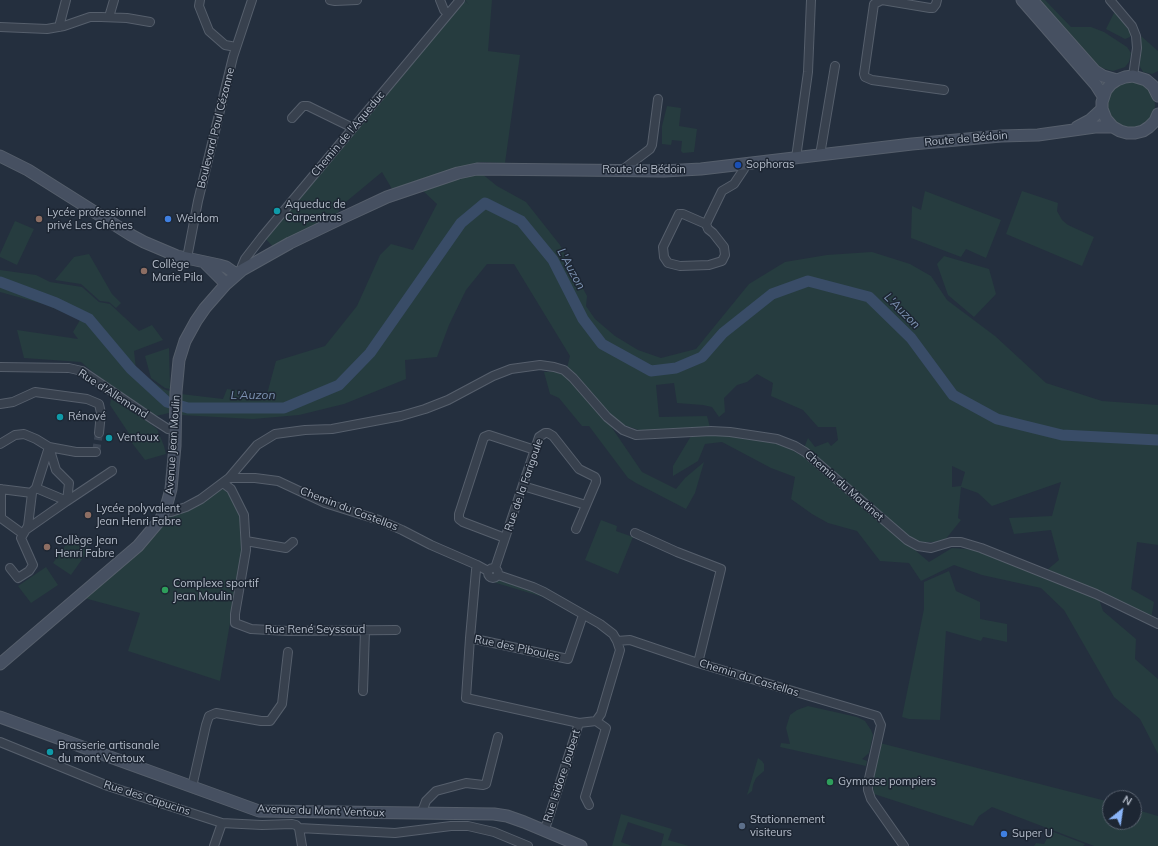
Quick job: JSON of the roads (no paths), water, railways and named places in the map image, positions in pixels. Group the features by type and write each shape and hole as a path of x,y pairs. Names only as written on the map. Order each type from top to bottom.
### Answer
{"main road":[{"path":"1022,0 1096,85 1103,96"},
{"path":"1032,0 1095,71 1103,76 1117,80"},
{"path":"1113,127 1106,119 1102,109 1103,96 1111,84 1124,76 1133,76 1146,80 1153,86 1158,94"},
{"path":"1146,80 1158,76"},
{"name":"Route de Bédoin","path":"1066,131 1090,120 1102,109"},
{"path":"1154,128 1158,114"},
{"name":"Route de Bédoin","path":"239,272 290,243 380,201 458,173 477,169 664,171 732,166 971,138 1038,135 1105,126 1113,127 1120,131 1135,133 1154,128"},
{"path":"0,156 28,170 138,239 165,251 187,258 219,265 239,272"},
{"path":"204,262 226,284"},
{"name":"Avenue Jean Moulin","path":"0,664 138,546 154,529 165,511 171,489 176,392 179,360 183,346 196,321 226,284 239,272"},
{"name":"Avenue du Mont Ventoux","path":"0,717 251,809 263,812 501,815 544,830 581,846"}],"street":[{"path":"59,27 66,0"},
{"path":"109,17 114,0"},
{"path":"200,0 198,6 209,31 225,45 236,47"},
{"name":"Boulevard Paul Cézanne","path":"187,258 198,201 236,47 252,0"},
{"path":"330,0 357,0"},
{"path":"440,0 444,10 448,14"},
{"name":"Chemin de l'Aqueduc","path":"239,272 252,250 460,0"},
{"path":"796,158 808,72 811,0"},
{"path":"937,0 934,8 882,0 874,4 864,74 865,77 872,80 944,90"},
{"path":"1114,2 1132,26 1136,36 1137,48 1133,76"},
{"path":"0,27 46,29 59,27 90,17 127,18 150,22"},
{"path":"820,155 835,66"},
{"path":"621,171 650,149 658,99"},
{"path":"292,118 303,106 308,106 353,128"},
{"path":"706,224 722,191 732,186 744,169 744,164"},
{"path":"732,166 737,179"},
{"path":"679,214 684,214 706,224 708,229 724,247 725,255 722,261 709,265 680,266 668,263 664,257 663,247 676,217 679,214"},
{"name":"Chemin du Martinet","path":"226,481 257,445 275,434 305,430 332,429 401,416 448,400 493,376 511,369 540,365 554,367 564,370 573,378 607,417 623,430 636,435 711,431 730,432 777,440 795,446 805,452 906,540 918,546 931,548 951,542 962,542 981,548 1096,594 1158,624"},
{"name":"Rue d'Allemand","path":"0,367 69,368 82,371 168,429 175,430"},
{"path":"0,404 13,402 35,392 88,399 98,404 101,413 99,433"},
{"name":"Rue de la Farigoule","path":"494,571 541,434 548,433 553,436 579,470 595,477 596,482 576,529"},
{"path":"0,444 14,435 24,434 36,439 49,448 76,452 96,452"},
{"path":"505,538 458,519 484,437 489,435 535,450"},
{"path":"10,568 18,578 29,571 33,565 21,538 28,526 34,490 49,448"},
{"path":"49,448 56,470 69,483 67,501"},
{"path":"25,531 67,501 112,472"},
{"name":"Chemin du Castellas","path":"226,481 255,478 278,481 325,503 379,520 402,530 431,546 533,587 606,629 617,641 630,640 698,663 877,716 881,725 868,783 868,790 872,799 904,846"},
{"path":"165,511 172,512 186,507 201,499 226,481 244,515 246,541 286,548 293,542"},
{"path":"523,486 586,505"},
{"path":"25,531 1,518 0,489 34,490 67,501"},
{"path":"635,533 677,552 721,569 698,663"},
{"name":"Rue René Seyssaud","path":"246,541 235,623 251,629 288,631 396,630"},
{"name":"Rue des Piboules","path":"477,565 470,638 568,659 583,615"},
{"path":"363,691 365,630"},
{"path":"470,638 466,698 579,723 596,721 606,728 585,797 588,805"},
{"path":"596,721 601,714 620,650 617,641"},
{"path":"192,787 209,716 216,713 261,721 270,720 282,704 288,652"},
{"name":"Rue Isidore Joubert","path":"544,830 579,723"},
{"path":"422,814 426,801 436,792 466,783 486,784 498,737"},
{"name":"Rue des Capucins","path":"0,742 101,783 222,823 262,825 292,824 299,828 395,833 451,826 468,826 494,832 524,845"},
{"path":"262,825 263,812"},
{"path":"214,846 222,823"},
{"path":"299,828 302,846"}],"waterway":[{"name":"L'Auzon","path":"0,282 56,303 89,319 131,369 167,402 188,408 284,408 339,385 370,353 461,223 485,203 521,221 553,260 583,319 602,344 651,371 676,368 702,357 723,333 772,294 808,281 869,297 911,338 953,395 997,419 1062,435 1158,440"}],"tunnel":[{"path":"96,452 99,433"}],"place":[{"name":"Sophoras","path":"738,165"},
{"name":"Aqueduc de Carpentras","path":"277,211"},
{"name":"Lycée professionnel privé Les Chênes","path":"39,219"},
{"name":"Weldom","path":"168,219"},
{"name":"Collège Marie Pila","path":"144,271"},
{"name":"Rénové","path":"60,417"},
{"name":"Ventoux","path":"109,438"},
{"name":"Lycée polyvalent Jean Henri Fabre","path":"88,515"},
{"name":"Collège Jean Henri Fabre","path":"47,547"},
{"name":"Complexe sportif Jean Moulin","path":"165,590"},
{"name":"Brasserie artisanale du mont Ventoux","path":"50,752"},
{"name":"Gymnase pompiers","path":"830,782"},
{"name":"Stationnement visiteurs","path":"742,826"},
{"name":"Super U","path":"1004,834"}]}
